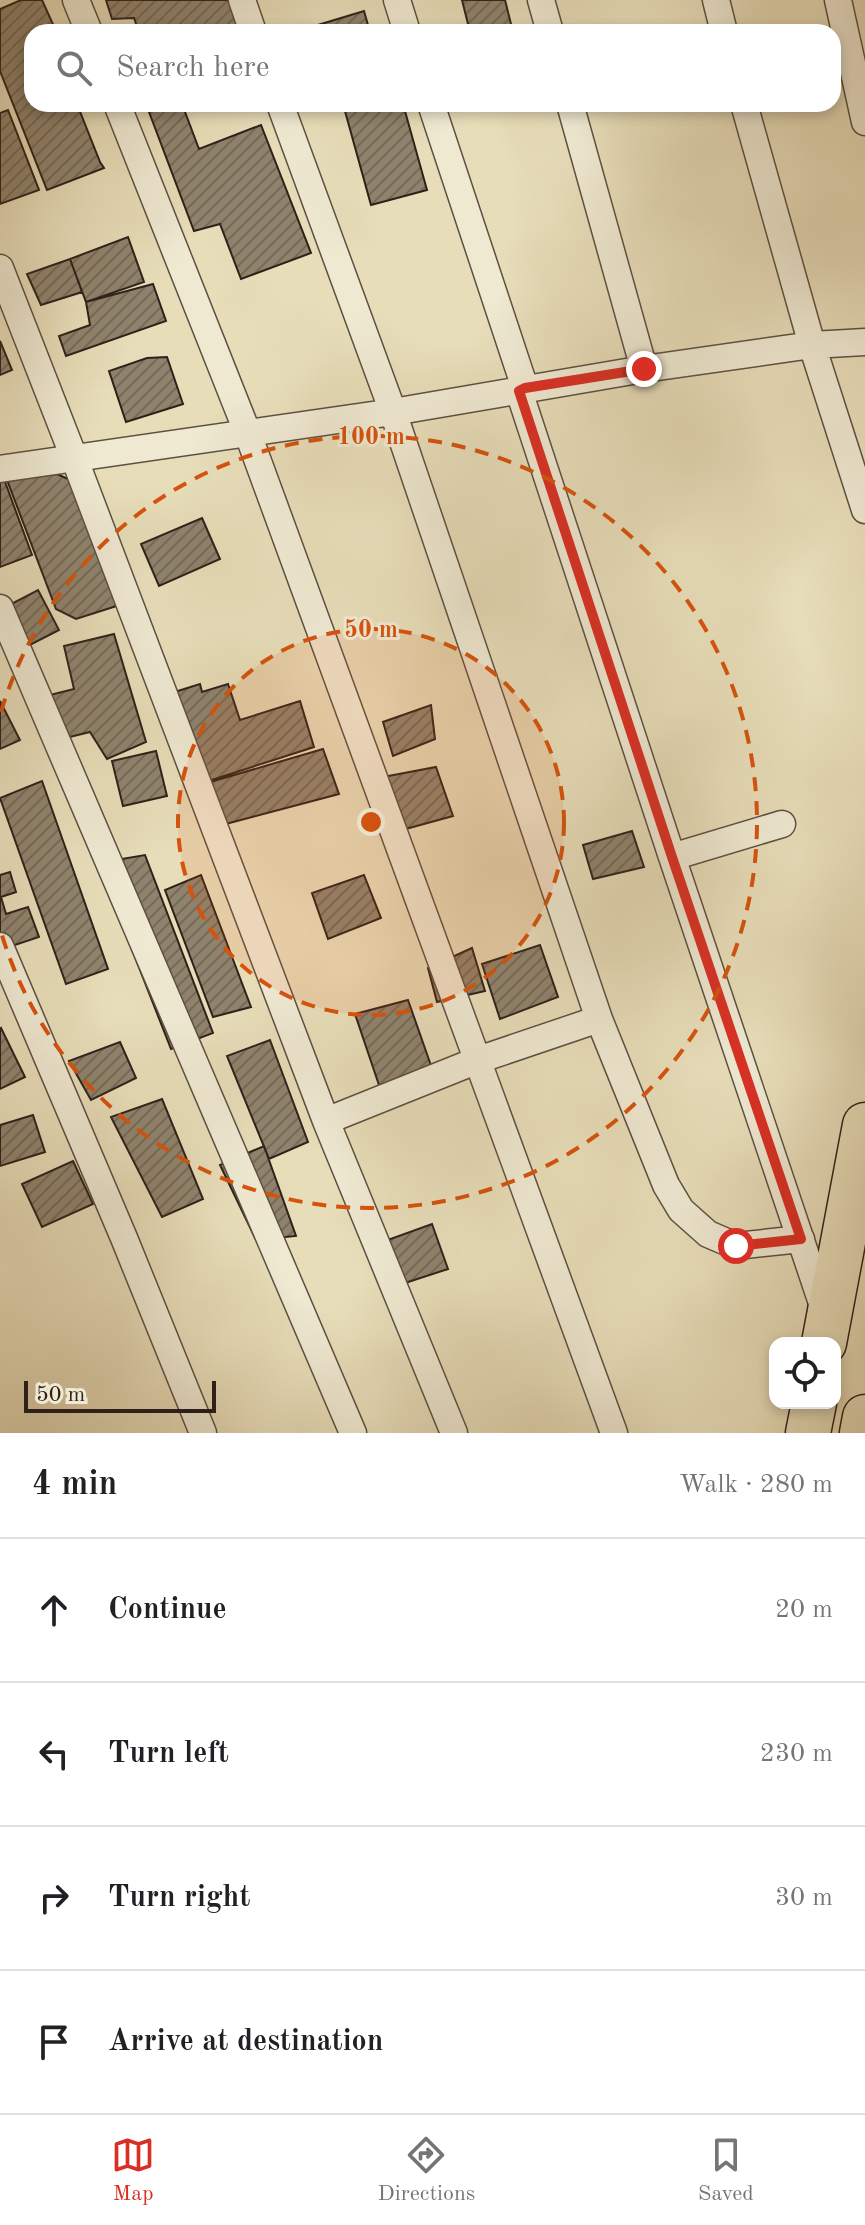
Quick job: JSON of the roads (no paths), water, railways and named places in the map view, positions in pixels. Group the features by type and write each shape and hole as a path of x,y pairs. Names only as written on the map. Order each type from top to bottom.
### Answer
{"highway":[{"path":"826,1331 865,1125"},
{"path":"808,1433 813,1409"},
{"path":"862,1433 865,1417"}],"street":[{"path":"76,0 86,24"},
{"path":"242,0 250,24"},
{"path":"397,0 404,24"},
{"path":"541,0 548,24"},
{"path":"716,0 722,24"},
{"path":"838,0 865,122"},
{"path":"120,112 248,434 614,1433"},
{"path":"283,112 393,412 599,1019 666,1185 681,1210 708,1234 736,1246 801,1239"},
{"path":"434,112 672,857 801,1239 826,1331"},
{"path":"572,112 644,369"},
{"path":"746,112 812,345 865,510"},
{"path":"0,268 326,1121 454,1433"},
{"path":"0,469 393,412 644,369 812,345 865,342"},
{"path":"0,608 353,1433"},
{"path":"672,857 782,824"},
{"path":"0,946 203,1433"},
{"path":"326,1121 478,1060 599,1019"}]}
